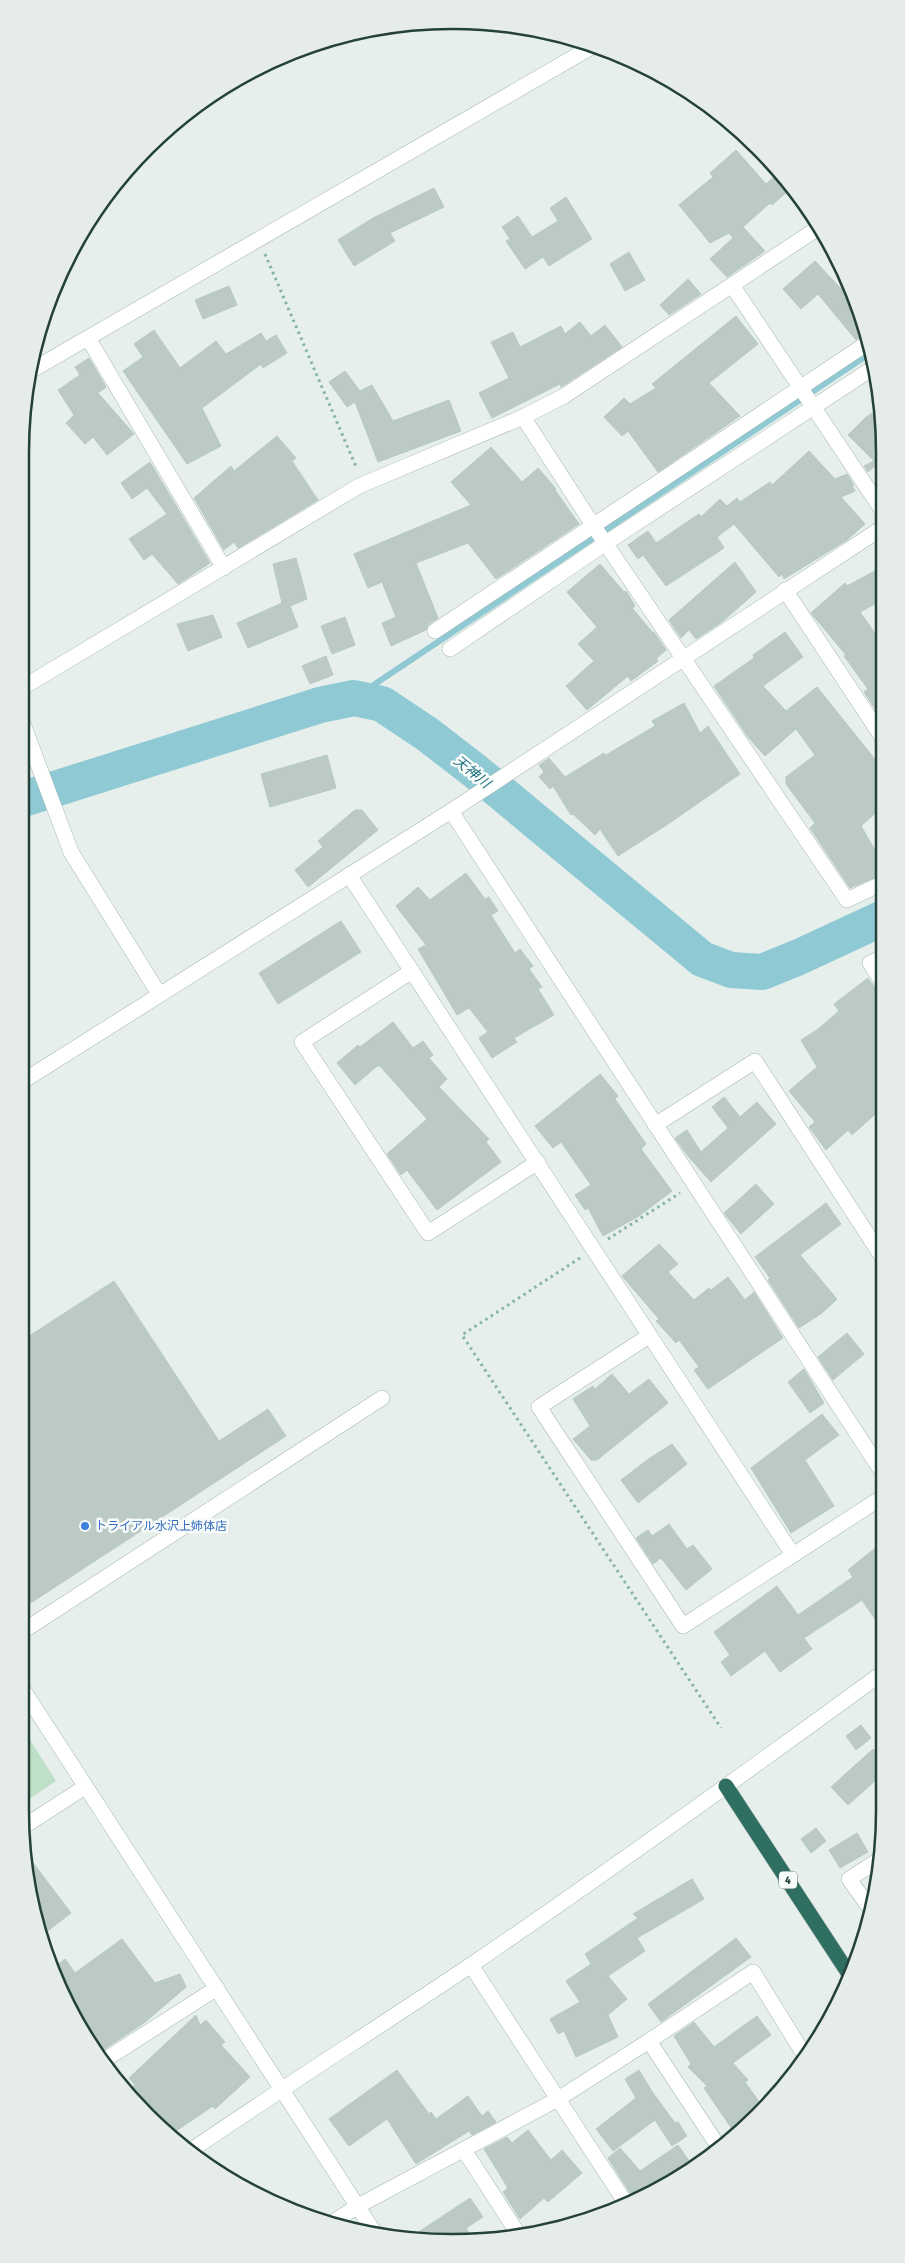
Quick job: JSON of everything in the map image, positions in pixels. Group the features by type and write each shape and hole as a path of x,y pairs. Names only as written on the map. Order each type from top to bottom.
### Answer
{"highway":[{"name":"4","path":"726,1786 846,1969"}],"street":[{"path":"38,367 585,50"},
{"path":"29,684 363,484 523,417 564,396 813,231"},
{"path":"732,285 876,501"},
{"path":"88,338 224,568"},
{"path":"435,631 863,346"},
{"path":"450,649 868,371"},
{"path":"523,417 593,525 847,900 876,886"},
{"path":"29,1077 451,811 876,532"},
{"path":"785,590 876,728"},
{"path":"29,738 71,852 159,994"},
{"path":"451,811 876,1463"},
{"path":"349,875 793,1555"},
{"path":"876,960 870,963 876,972"},
{"path":"412,971 302,1042 428,1233 538,1162"},
{"path":"655,1125 755,1061 876,1248"},
{"path":"649,1336 539,1407 683,1626 876,1501"},
{"path":"29,1627 382,1398"},
{"path":"195,2147 282,2088 471,1965 726,1786 876,1678"},
{"path":"29,1699 370,2226"},
{"path":"29,1823 86,1787"},
{"path":"866,1902 850,1878 873,1863"},
{"path":"471,1965 623,2199"},
{"path":"338,2219 358,2206 558,2099 753,1972 802,2051"},
{"path":"108,2058 216,1988"},
{"path":"649,2041 716,2142"},
{"path":"464,2150 516,2230"}],"path":[{"path":"259,240 363,484"},
{"path":"594,1249 694,1184"}],"green space":[{"path":"29,1738 56,1781 29,1799"}],"building":[{"path":"736,150 766,184 774,177 787,192 772,205 770,203 743,227 765,251 727,277 710,259 733,238 729,233 710,243 679,205 713,177 710,173"},
{"path":"434,188 444,207 390,233 395,241 354,266 338,240 373,218"},
{"path":"566,197 592,239 549,266 543,257 525,269 506,241 510,239 502,227 518,216 532,237 558,221 550,208"},
{"path":"629,252 645,280 625,291 610,264"},
{"path":"815,261 845,293 860,337 856,340 818,294 801,309 783,289"},
{"path":"688,279 701,294 669,315 660,305"},
{"path":"229,286 237,305 203,319 195,300"},
{"path":"736,316 758,344 709,383 740,416 658,472 628,431 622,436 604,417 624,398 630,404 656,388 652,384"},
{"path":"580,322 591,336 605,325 622,347 561,387 560,384 492,418 479,393 509,378 491,342 513,332 520,347 561,326 565,334"},
{"path":"154,330 180,368 216,341 226,354 261,333 266,341 276,335 287,353 263,368 261,364 202,408 221,446 187,464 123,371 143,357 134,344"},
{"path":"89,358 106,387 98,393 134,434 107,455 93,437 85,444 66,423 74,415 58,390 80,375 75,367"},
{"path":"345,371 360,391 372,385 393,421 449,400 461,431 378,462 355,402 347,407 329,382"},
{"path":"874,412 876,465 868,472 864,466 874,461 848,435 866,417"},
{"path":"277,436 296,458 292,461 318,500 238,548 234,542 224,550 194,498 231,466 234,471"},
{"path":"491,447 522,482 538,468 556,489 579,524 496,579 468,543 416,563 438,618 429,624 426,630 391,646 382,623 396,617 382,582 368,588 354,554 471,505 451,482"},
{"path":"809,451 835,479 847,474 854,485 852,486 855,491 841,497 865,524 847,540 784,579 782,574 779,577 734,524 717,537 724,548 666,586 643,555 638,559 628,545 648,531 656,543 699,514 701,517 720,499 727,506 737,498 740,502 770,482 772,485"},
{"path":"150,462 210,563 178,584 152,554 144,560 129,539 167,514 147,488 132,499 121,483"},
{"path":"296,558 307,599 290,606 298,627 248,648 237,623 282,603 273,564"},
{"path":"735,562 756,592 722,622 696,639 689,630 681,638 669,620"},
{"path":"600,564 624,592 626,591 635,606 632,608 654,632 666,650 656,659 658,661 631,681 628,676 587,710 566,686 594,661 578,644 597,627 567,592"},
{"path":"876,570 876,603 860,612 876,635 876,711 864,692 868,689 844,656 846,655 811,613 845,583 847,586"},
{"path":"213,615 222,637 188,651 177,624"},
{"path":"345,617 355,645 332,654 321,626"},
{"path":"785,632 803,657 763,686 786,711 817,687 876,761 876,812 861,826 876,852 876,877 850,888 810,828 815,823 786,784 786,777 815,755 796,729 765,756 748,737 714,686 754,658 753,655"},
{"path":"326,656 333,675 310,684 302,666"},
{"path":"684,703 700,733 708,726 740,774 618,856 600,829 595,835 573,814 571,815 553,786 550,789 539,777 544,772 539,765 549,758 565,777 604,753 606,755 655,726 652,721"},
{"path":"327,755 336,788 270,807 261,774"},
{"path":"355,810 362,810 378,830 308,887 295,870 323,847 318,841"},
{"path":"466,873 485,899 489,897 498,911 491,915 515,953 520,949 533,966 529,969 542,987 538,989 554,1015 514,1038 517,1042 492,1058 479,1038 488,1032 469,1008 457,1015 418,949 426,945 396,906 418,887 430,900"},
{"path":"341,921 361,952 278,1004 259,973"},
{"path":"868,978 876,989 876,1084 874,1086 876,1088 876,1113 852,1135 848,1130 826,1150 809,1127 815,1122 789,1091 817,1067 801,1040 817,1030 839,1011 834,1004"},
{"path":"393,1022 413,1048 423,1041 433,1055 429,1058 447,1079 439,1087 489,1139 486,1142 501,1162 437,1210 407,1170 401,1175 387,1154 427,1119 380,1066 377,1066 355,1085 337,1063 358,1045 360,1047"},
{"path":"600,1074 618,1096 615,1099 646,1144 641,1149 672,1191 639,1216 603,1236 588,1208 585,1210 575,1195 591,1185 561,1142 553,1148 535,1126"},
{"path":"724,1097 740,1117 757,1102 776,1124 711,1182 675,1138 687,1130 701,1152 728,1128 712,1107"},
{"path":"756,1184 774,1204 741,1234 724,1213"},
{"path":"826,1203 841,1224 800,1255 837,1299 822,1313 799,1328 768,1280 770,1278 755,1257"},
{"path":"659,1244 678,1264 668,1272 694,1300 709,1288 711,1290 728,1277 745,1300 754,1292 783,1338 708,1389 694,1370 699,1367 679,1340 676,1343 656,1321 659,1319 622,1276"},
{"name":"トライアル水沢上姉体店","path":"114,1281 219,1441 268,1409 286,1436 29,1604 29,1336"},
{"path":"847,1333 864,1354 833,1380 818,1357"},
{"path":"804,1369 824,1403 810,1413 788,1382"},
{"path":"612,1374 629,1394 649,1379 668,1403 597,1460 591,1460 573,1439 590,1426 573,1399 593,1386 595,1389"},
{"path":"822,1414 839,1435 805,1460 834,1506 791,1533 751,1468"},
{"path":"672,1444 687,1464 638,1503 621,1480"},
{"path":"669,1524 687,1549 693,1545 712,1569 686,1590 661,1558 653,1564 636,1538 648,1530 652,1536"},
{"path":"876,1547 876,1621 862,1600 804,1638 812,1649 780,1672 765,1651 731,1676 721,1662 730,1655 714,1632 777,1586 798,1615 853,1577 848,1570"},
{"path":"861,1725 871,1738 856,1750 846,1736"},
{"path":"873,1749 876,1752 876,1780 848,1805 831,1787"},
{"path":"816,1828 826,1841 811,1853 801,1839"},
{"path":"857,1833 868,1852 840,1868 829,1850"},
{"path":"32,1861 71,1913 46,1932"},
{"path":"692,1879 704,1899 637,1938 645,1951 608,1976 627,1999 608,2015 618,2037 576,2057 564,2031 558,2034 550,2019 580,2002 566,1981 591,1964 585,1954 638,1918 633,1914"},
{"path":"736,1938 751,1957 661,2022 648,2004"},
{"path":"122,1939 155,1983 180,1974 186,1987 144,2023 103,2050 72,1998 58,1965 65,1959 75,1973"},
{"path":"196,2015 200,2025 206,2020 225,2042 221,2045 250,2077 215,2109 213,2106 176,2131 134,2090 132,2088 135,2085 129,2078"},
{"path":"757,2016 771,2035 733,2063 748,2080 745,2082 759,2102 732,2129 704,2088 707,2086 688,2067 691,2064 674,2036 694,2022 714,2047"},
{"path":"397,2070 429,2114 431,2112 436,2119 468,2096 482,2116 488,2111 496,2122 472,2135 469,2131 416,2164 387,2119 349,2146 329,2119"},
{"path":"639,2070 653,2093 675,2123 678,2122 687,2136 672,2146 655,2120 613,2151 596,2129 636,2098 625,2079"},
{"path":"528,2130 551,2160 562,2150 582,2173 548,2202 544,2198 520,2219 503,2192 508,2188 484,2149 507,2137 512,2143"},
{"path":"678,2145 690,2162 631,2195 608,2158 620,2148 640,2171"},
{"path":"470,2198 483,2217 466,2228 470,2233 418,2232"}],"waterway":[{"path":"354,698 865,357"},
{"name":"天神川","path":"29,797 320,705 354,698 382,704 427,734 475,771 702,959 731,970 762,972 876,921"}],"place":[{"name":"トライアル水沢上姉体店","path":"85,1526"}]}
